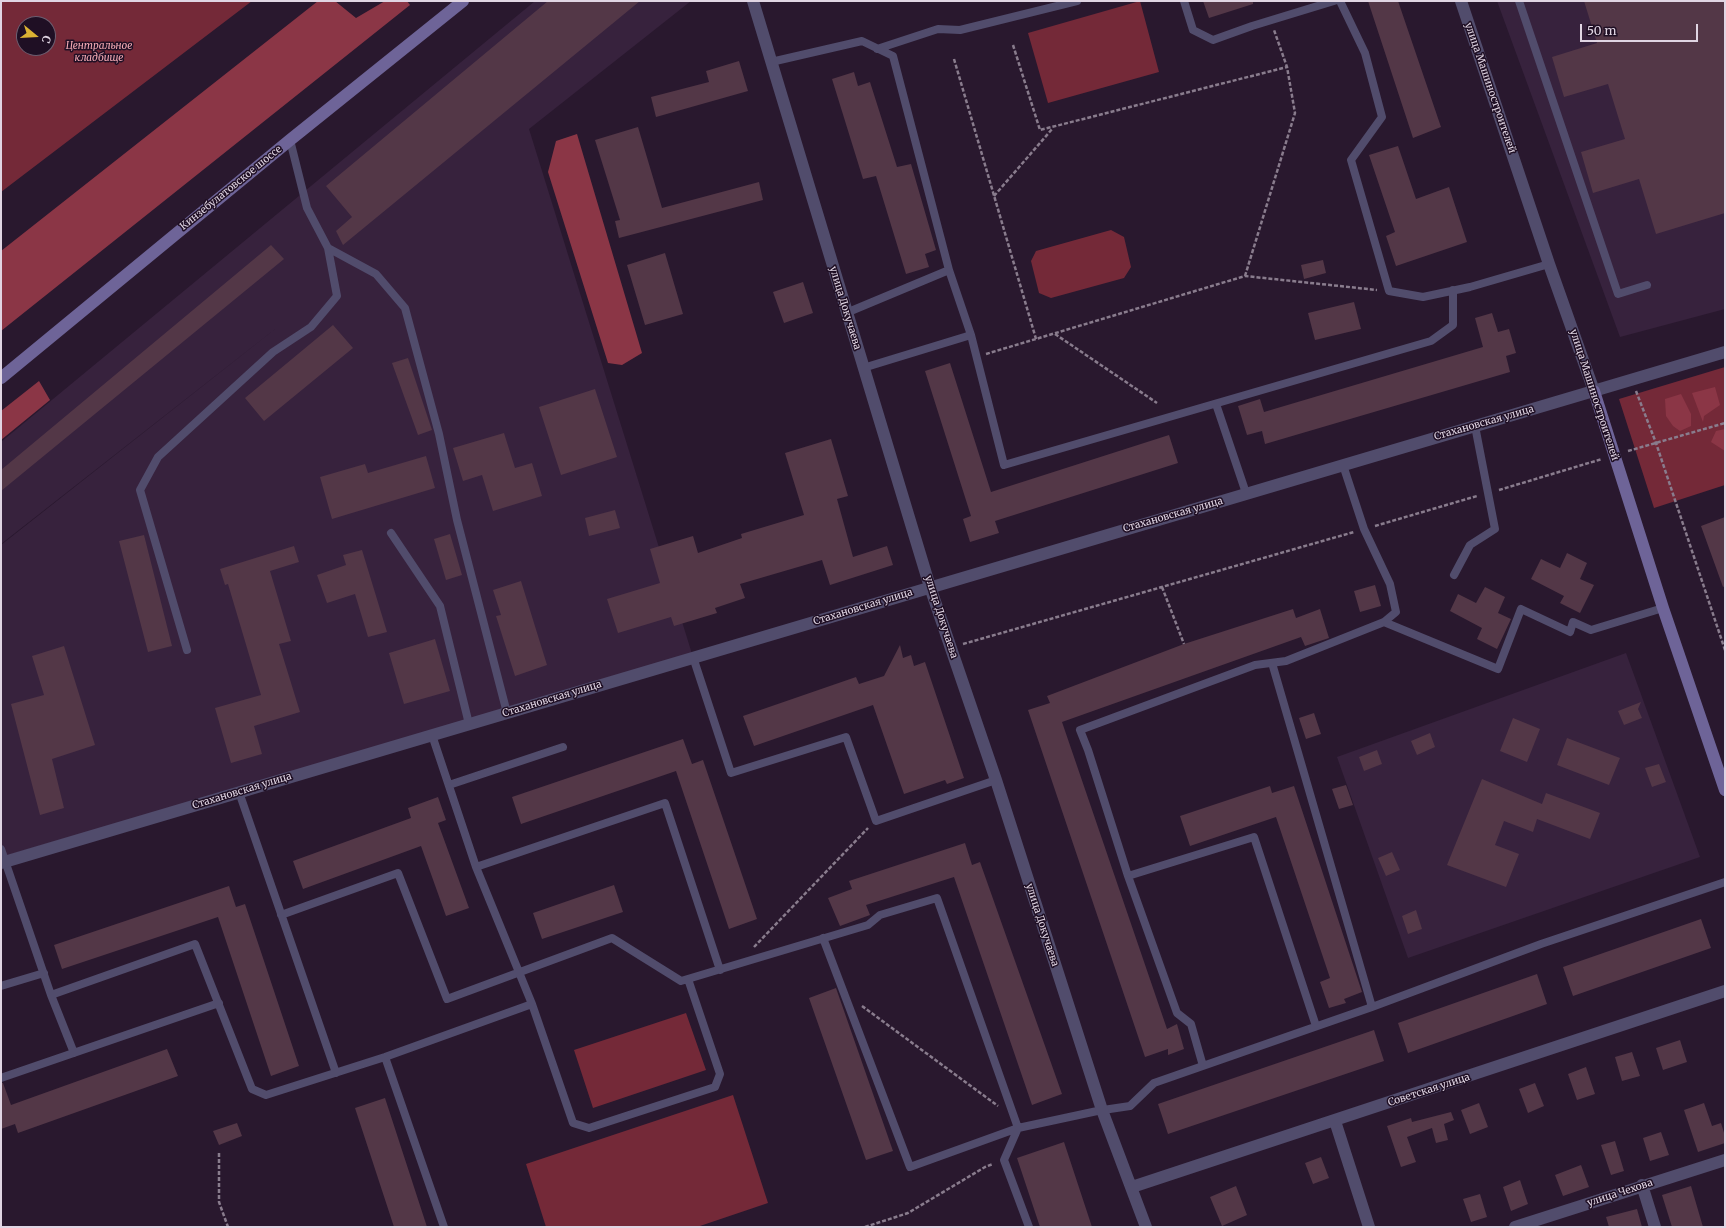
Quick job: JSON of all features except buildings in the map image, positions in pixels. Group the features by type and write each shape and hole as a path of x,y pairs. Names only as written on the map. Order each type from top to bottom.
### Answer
{"main road":[{"name":"Кинзебулатовское шоссе","path":"2,374 463,1"},
{"name":"улица Машиностроителей","path":"1594,390 1613,456 1725,790"}],"street":[{"name":"улица Докучаева","path":"753,1 930,587 996,780 1103,1110 1146,1227"},
{"name":"улица Машиностроителей","path":"1461,1 1549,264 1594,390"},
{"name":"Стахановская улица","path":"3,862 1725,352"},
{"name":"Советская улица","path":"1132,1187 1725,991"},
{"path":"1335,1121 1369,1227"},
{"name":"улица Чехова","path":"1515,1227 1642,1185 1725,1160"},
{"path":"1642,1185 1655,1227"}],"lane":[{"path":"877,49 938,29 960,30 1077,1"},
{"path":"1184,1 1194,30 1213,40 1271,20 1334,1"},
{"path":"1340,1 1365,53 1382,117 1351,160 1389,291 1423,297 1549,264"},
{"path":"1519,1 1618,294 1647,285"},
{"path":"771,62 862,42 892,56 949,270 971,335 1004,465 1431,341 1453,325 1453,290"},
{"path":"188,650 140,490 158,457 273,352 311,327 337,296 328,248 307,208 290,140"},
{"path":"328,248 376,274 405,308 439,434 457,520 507,713"},
{"path":"846,313 949,270"},
{"path":"863,368 971,335"},
{"path":"1216,404 1246,493"},
{"path":"1454,575 1470,545 1495,529 1475,426"},
{"path":"1203,1066 1191,1024 1177,1013 1128,876 1088,750 1080,730 1255,665 1286,661 1384,622 1396,612 1390,584 1364,529 1343,465"},
{"path":"391,532 440,606 469,724"},
{"path":"1384,622 1498,669 1521,609 1570,632 1573,622 1591,630 1663,608"},
{"path":"693,657 731,773 846,737 876,821 996,780"},
{"path":"1272,663 1372,1007"},
{"path":"432,735 476,866 518,974 532,1004 573,1123 589,1128 715,1087 720,1074 688,979"},
{"path":"449,785 564,747"},
{"path":"239,792 336,1073"},
{"path":"476,866 665,803 720,970"},
{"path":"1128,876 1254,837 1316,1026"},
{"path":"1,848 3,862 51,995 74,1053"},
{"path":"281,915 398,873 447,999 612,938 681,981 868,925 880,915 937,898 1018,1128 1004,1160 1029,1227"},
{"path":"823,938 910,1167 1018,1128 1103,1110 1130,1106 1154,1083 1372,1007 1541,944 1725,882"},
{"path":"51,995 195,944 252,1089 266,1095 385,1057 532,1004"},
{"path":"1,986 44,973"},
{"path":"1,1078 219,1004"},
{"path":"385,1057 444,1227"}],"path":[{"path":"1245,276 1295,113 1287,67 1271,20"},
{"path":"1013,45 1040,130 1287,67"},
{"path":"954,59 1036,339"},
{"path":"994,196 1053,127"},
{"path":"976,358 1245,276 1389,291"},
{"path":"1055,334 1157,403"},
{"path":"1632,379 1656,443 1725,650"},
{"path":"951,648 1725,423"},
{"path":"1162,586 1184,644"},
{"path":"752,948 876,821"},
{"path":"844,995 877,1016 1014,1119"},
{"path":"219,1153 219,1202 228,1227"},
{"path":"865,1227 908,1213 985,1167 1004,1160"}],"shaded area":[{"path":"318,1 335,1 356,18 385,1 407,1 410,5 1,331 1,251"},
{"path":"535,1 691,1 529,129 693,657 1,857 1,545 284,322 1,544 1,442"},
{"path":"1497,1 1725,1 1725,309 1620,337"},
{"path":"577,134 642,353 622,365 608,363 548,172 556,141"},
{"path":"39,381 50,400 1,440 1,411"},
{"path":"1715,387 1720,405 1704,416 1703,422 1692,393"},
{"path":"1681,394 1691,414 1691,426 1680,431 1673,426 1666,416 1665,399"},
{"path":"1725,429 1725,451 1711,442 1716,431"},
{"path":"1626,653 1700,857 1408,958 1337,757"}],"green space":[{"name":"Центральное кладбище","path":"1,1 252,1 1,192"},
{"path":"1140,1 1159,72 1048,103 1028,33"},
{"path":"1111,230 1124,237 1131,267 1124,278 1051,298 1039,293 1031,261 1036,251"},
{"path":"1725,367 1725,485 1654,508 1619,399"},
{"path":"686,1013 706,1070 593,1108 574,1050"},
{"path":"733,1095 768,1203 697,1227 546,1227 526,1164"}]}
